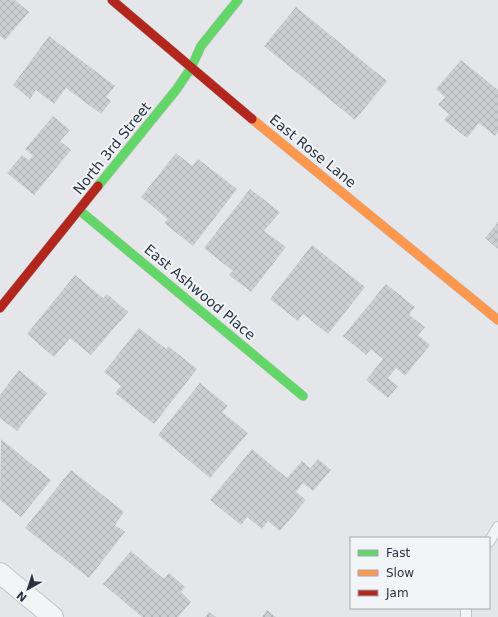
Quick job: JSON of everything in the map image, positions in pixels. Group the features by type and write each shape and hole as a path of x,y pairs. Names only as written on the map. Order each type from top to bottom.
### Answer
{"street":[{"name":"East Rose Lane","path":"112,0 190,68 498,320"},
{"name":"North 3rd Street","path":"0,308 176,90 190,68 201,46 238,0"},
{"name":"East Ashwood Place","path":"79,210 303,396"},
{"path":"0,573 53,617"}],"lane":[{"path":"490,540 498,527"}],"building":[{"path":"0,0 15,0 29,12 5,40 0,36"},
{"path":"296,7 387,81 355,120 264,46"},
{"path":"49,36 115,86 106,97 111,101 101,114 66,88 54,104 36,90 30,99 13,85"},
{"path":"461,60 498,90 498,132 495,136 479,123 467,138 444,120 449,114 438,105 445,97 436,89"},
{"path":"53,116 70,130 60,141 71,150 34,195 7,173 22,155 29,160 33,156 25,149"},
{"path":"176,153 192,166 198,159 237,189 193,246 164,223 168,219 141,197"},
{"path":"250,189 280,212 264,231 286,247 251,292 229,275 233,271 204,248"},
{"path":"498,222 498,249 485,238"},
{"path":"312,245 365,287 328,334 303,314 298,321 270,299"},
{"path":"75,275 103,298 107,294 128,312 91,355 70,338 54,357 27,334"},
{"path":"386,284 415,307 409,315 425,327 418,335 430,345 405,376 396,368 388,378 398,386 388,398 366,380 383,359 371,349 366,355 343,336"},
{"path":"139,328 166,349 168,346 197,369 154,424 115,393 121,386 104,372"},
{"path":"19,370 47,393 17,431 0,418 0,395"},
{"path":"200,383 228,406 222,412 248,433 210,478 158,435"},
{"path":"1,439 51,480 21,517 0,500"},
{"path":"252,449 287,478 302,461 310,468 318,459 331,470 313,491 303,483 296,492 306,500 280,531 268,521 262,529 247,517 241,525 210,500"},
{"path":"71,470 124,512 115,525 125,532 89,578 25,528"},
{"path":"131,551 164,579 169,573 185,587 181,592 191,602 178,617 142,617 103,584"},
{"path":"267,610 276,617 262,617"},
{"path":"209,612 216,617 205,617"}],"traffic: fast":[{"path":"98,186 176,90 191,68 201,46 238,0"},
{"path":"79,210 303,396"}],"traffic: slow":[{"path":"252,119 498,320"}],"traffic: jam":[{"path":"112,0 252,119"},
{"path":"0,308 98,186"}]}
